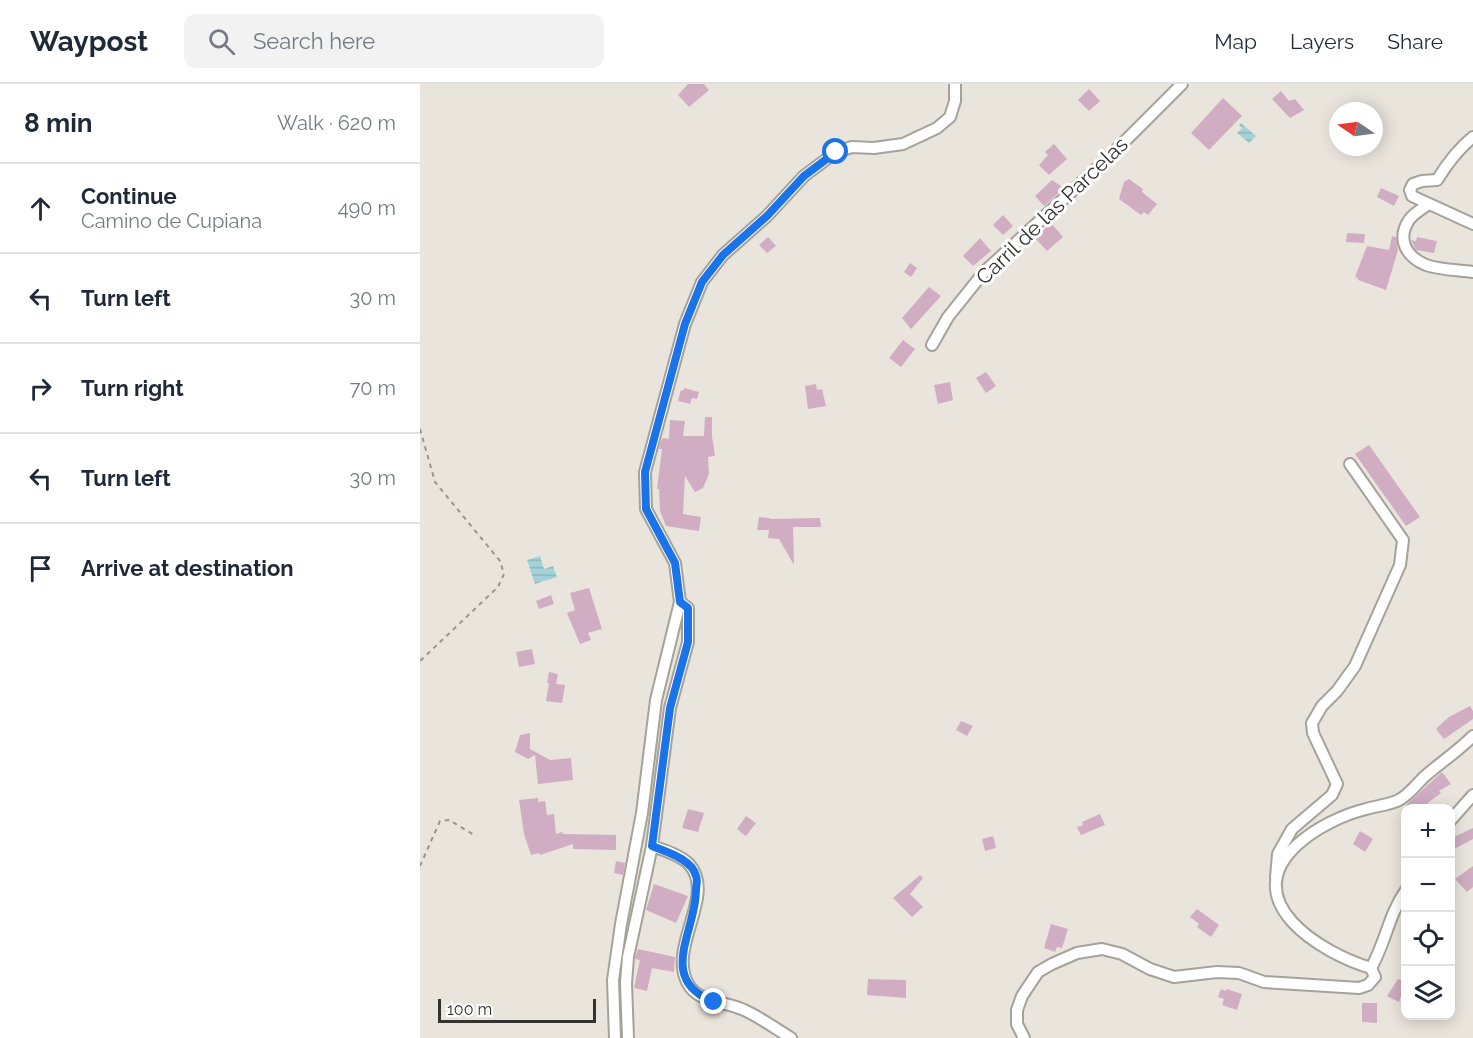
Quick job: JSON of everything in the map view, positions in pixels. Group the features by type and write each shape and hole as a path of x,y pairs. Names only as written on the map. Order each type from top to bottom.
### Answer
{"street":[{"path":"615,1038 613,980 621,924 642,813 656,700 680,602 675,563 646,509 645,472 685,324 702,282 723,255 767,216 804,176 836,152 852,147 874,148 903,144 937,128 950,117 955,101 955,84"},
{"name":"Carril de las Parcelas","path":"932,345 948,317 984,272 1107,159 1182,84"},
{"path":"1473,137 1448,162 1437,180 1413,184 1410,190 1412,196 1427,205 1473,224"},
{"path":"1427,205 1409,220 1405,234 1405,247 1410,256 1428,266 1473,272"},
{"path":"1024,1038 1017,1024 1017,1010 1022,996 1038,972 1077,953 1102,949 1122,954 1150,969 1174,977 1217,972 1239,973 1264,982 1359,988 1368,985 1375,977 1371,968 1352,962 1315,942 1296,928 1281,908 1275,891 1278,854 1292,829 1332,795 1337,784 1313,734 1312,723 1322,706 1337,691 1355,666 1400,565 1404,540 1350,464"},
{"path":"628,1038 626,983 628,957 652,846 670,708 688,642 688,608 680,602"},
{"path":"1276,877 1285,858 1298,844 1339,818 1398,801 1473,736"},
{"path":"1455,815 1473,795"},
{"path":"652,846 687,863 696,875 696,897 682,960 684,976 692,989 714,1002 743,1009 791,1038"},
{"path":"1371,968 1377,958 1395,907 1401,898"}],"path":[{"path":"420,429 435,482 500,561 504,574 498,587 420,661"},
{"path":"420,866 440,821 449,820 476,836"}],"water":[{"path":"1241,123 1256,136 1249,143 1237,133 1242,128 1239,125"},
{"path":"540,556 544,569 553,566 557,577 535,584 527,560"}],"building":[{"path":"688,84 704,84 709,90 689,107 678,95"},
{"path":"1089,89 1100,101 1089,111 1078,100"},
{"path":"1281,91 1289,101 1295,99 1304,110 1290,118 1272,99"},
{"path":"1223,98 1242,116 1209,150 1191,133"},
{"path":"1054,144 1067,159 1049,175 1039,165 1048,155 1045,152"},
{"path":"1129,179 1143,189 1142,192 1157,204 1148,215 1144,212 1141,215 1119,199 1124,182"},
{"path":"1052,180 1064,188 1044,206 1035,196"},
{"path":"1381,188 1399,196 1394,206 1377,197"},
{"path":"1003,215 1013,226 1003,235 993,225"},
{"path":"1051,223 1063,237 1047,251 1035,238"},
{"path":"1347,233 1365,234 1364,243 1346,242"},
{"path":"1392,236 1396,237 1398,250 1386,290 1358,280 1355,277 1367,246 1389,250"},
{"path":"768,237 776,246 767,253 759,245"},
{"path":"1417,237 1437,241 1434,253 1416,250 1411,240 1416,241"},
{"path":"980,238 991,251 973,266 963,256"},
{"path":"910,263 917,268 911,277 904,272"},
{"path":"929,287 941,296 911,329 902,318"},
{"path":"903,340 915,349 901,367 889,358"},
{"path":"986,372 996,386 986,393 976,378"},
{"path":"950,382 953,400 938,404 934,385"},
{"path":"816,384 817,390 822,389 826,406 808,409 805,386"},
{"path":"684,388 699,392 697,399 692,398 690,404 678,401 681,390 683,391"},
{"path":"705,417 712,417 715,456 708,457 709,474 703,488 695,492 685,476 683,514 701,517 699,531 666,526 660,511 659,489 657,489 661,441 663,438 669,439 670,420 685,421 683,436 704,436"},
{"path":"1369,445 1420,517 1406,526 1355,454"},
{"path":"759,517 770,519 820,518 821,527 793,527 794,565 779,539 768,538 769,530 757,530"},
{"path":"589,588 602,629 588,633 591,640 580,644 567,613 575,610 570,593"},
{"path":"551,595 554,604 539,609 536,601"},
{"path":"532,649 535,664 519,667 516,652"},
{"path":"549,672 558,674 556,684 565,685 562,703 546,701"},
{"path":"1470,706 1473,719 1444,739 1436,729 1449,717"},
{"path":"961,721 973,726 967,736 956,730"},
{"path":"530,733 530,749 550,760 571,758 573,780 538,784 535,755 528,759 515,752 520,735"},
{"path":"1442,772 1451,784 1439,791 1441,793 1426,804 1407,804"},
{"path":"538,798 538,802 545,801 547,815 554,814 556,834 562,832 563,834 616,835 616,850 573,849 573,844 540,855 539,853 531,855 524,834 519,800"},
{"path":"688,809 704,813 698,832 682,828"},
{"path":"1100,814 1105,825 1081,835 1077,827 1083,825 1082,822"},
{"path":"746,816 756,823 746,836 737,829"},
{"path":"1473,828 1473,839 1455,848 1455,837"},
{"path":"1360,831 1373,839 1365,852 1353,844"},
{"path":"993,836 996,848 985,851 982,839"},
{"path":"616,861 625,863 623,875 614,873"},
{"path":"1473,866 1473,887 1467,892 1455,879"},
{"path":"920,875 923,878 910,894 923,907 912,917 893,898"},
{"path":"654,884 688,896 676,923 646,910"},
{"path":"1197,909 1219,925 1211,937 1197,927 1199,924 1190,917"},
{"path":"1051,924 1068,929 1062,948 1057,947 1055,952 1044,948"},
{"path":"638,949 675,957 674,972 652,968 647,991 634,988 640,960 635,959"},
{"path":"868,979 906,980 906,998 867,995"},
{"path":"1398,979 1401,980 1399,1002 1387,996"},
{"path":"1221,989 1242,994 1237,1010 1222,1005 1224,999 1218,997"},
{"path":"1362,1003 1377,1003 1377,1023 1362,1022"}],"route":[{"path":"714,1002 692,989 684,976 682,960 696,897 696,875 687,863 652,846 670,708 688,642 688,608 680,602 675,563 646,509 645,472 685,324 702,282 723,255 767,216 804,176 836,152"}]}
